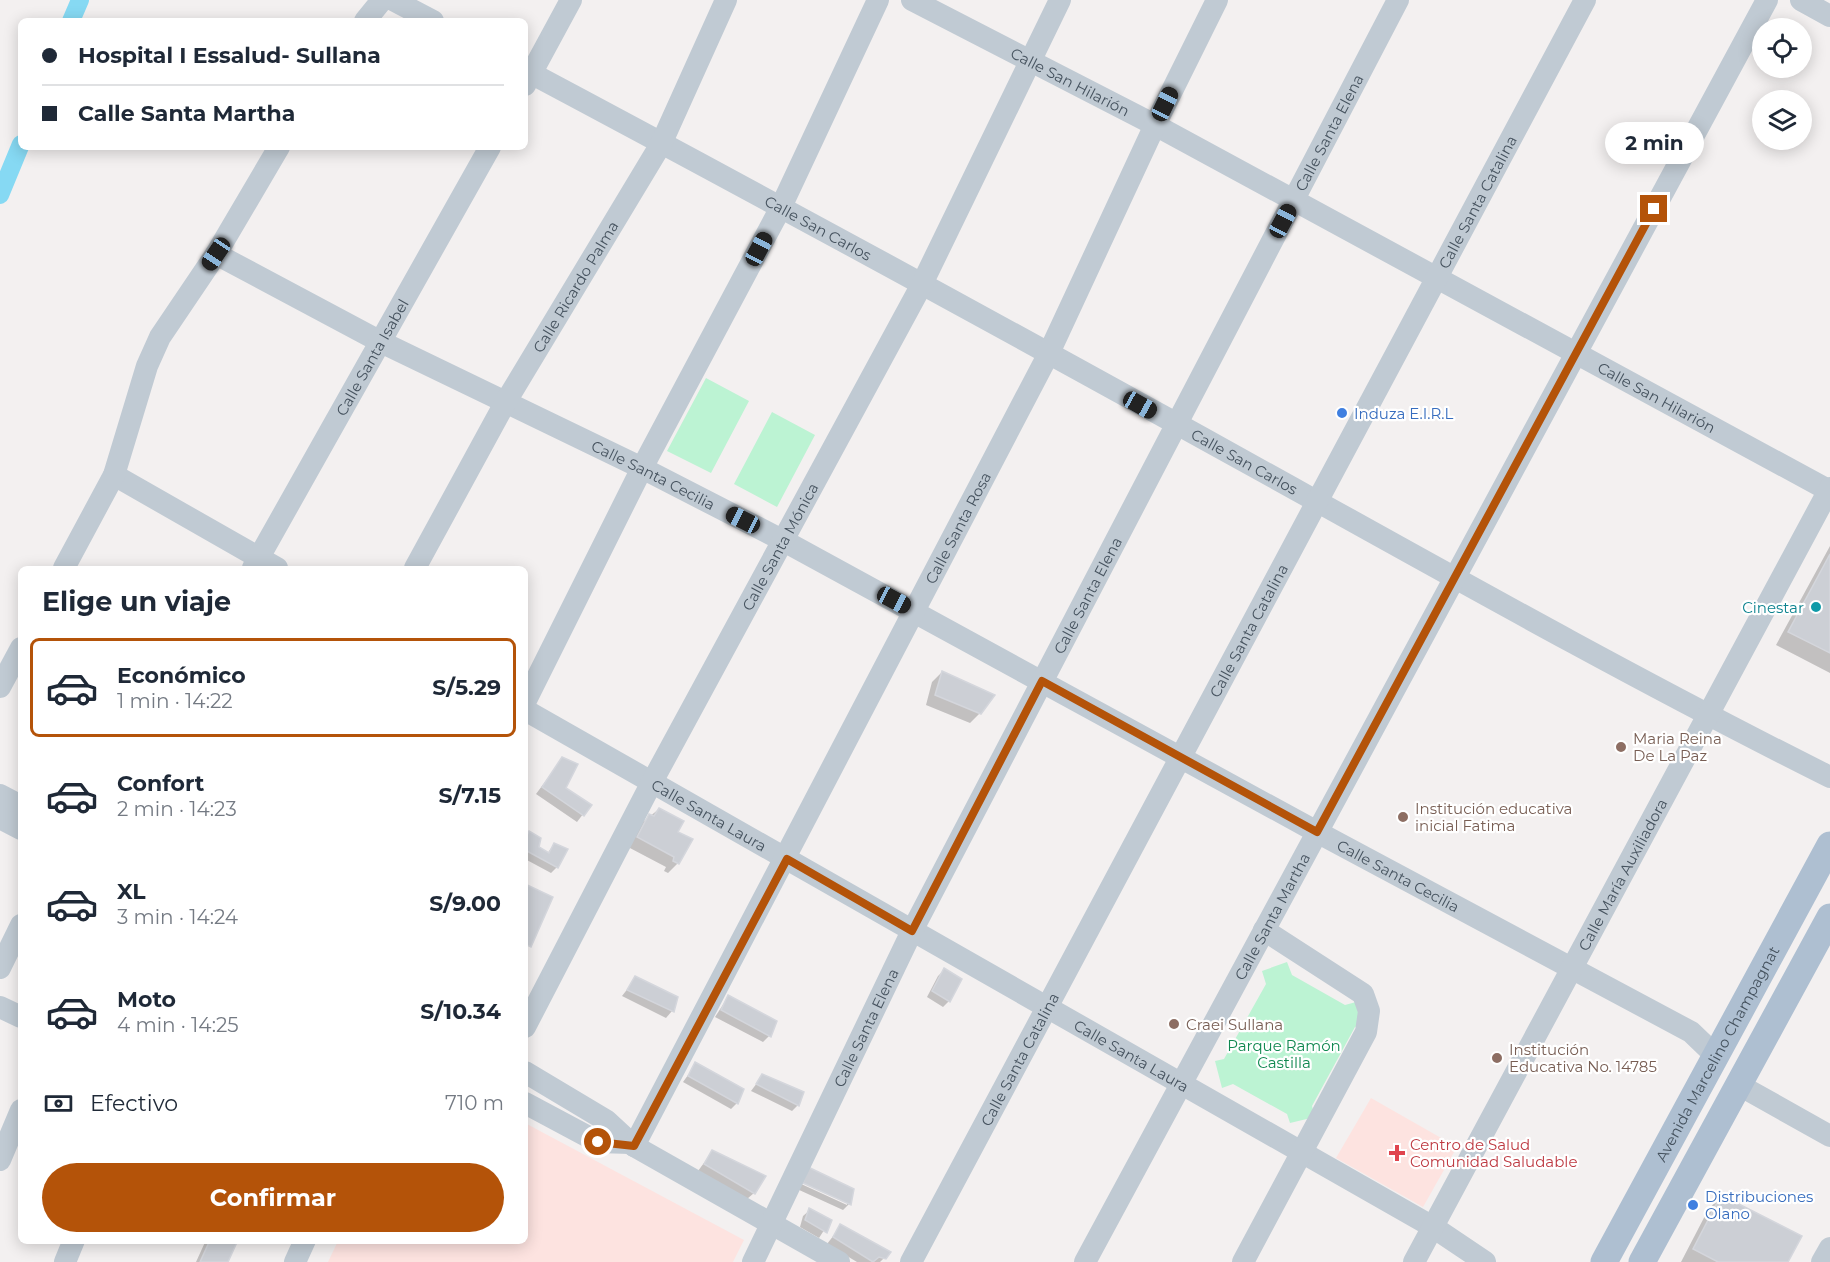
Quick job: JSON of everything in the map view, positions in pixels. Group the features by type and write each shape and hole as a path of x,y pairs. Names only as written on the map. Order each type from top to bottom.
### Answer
{"main road":[{"name":"Avenida Marcelino Champagnat","path":"1604,1262 1830,845"},
{"path":"1642,1262 1830,917"}],"street":[{"path":"367,18 382,0"},
{"path":"393,0 427,18"},
{"path":"528,74 571,0"},
{"name":"Calle Ricardo Palma","path":"416,566 505,403 661,144 726,0"},
{"path":"528,696 642,468 780,209 878,0"},
{"name":"Calle San Hilarión","path":"912,0 1030,63 1155,125 1438,277 1575,355 1830,490"},
{"name":"Calle Santa Mónica","path":"528,1021 652,782 921,286 1060,0"},
{"name":"Calle Santa Rosa","path":"632,1144 787,859 913,610 1048,355 1155,125 1217,0"},
{"name":"Calle Santa Elena","path":"753,1262 912,931 1398,0"},
{"name":"Calle Santa Catalina","path":"911,1262 1585,0"},
{"name":"Calle Santa Martha","path":"1085,1262 1767,0"},
{"path":"1801,0 1830,16"},
{"name":"Calle San Carlos","path":"528,77 661,144 1708,716 1830,777"},
{"path":"65,566 114,475 147,366 160,337 216,254 277,150"},
{"name":"Calle Santa Isabel","path":"262,565 381,342 488,150"},
{"name":"Calle Santa Cecilia","path":"216,254 381,342 642,468 784,541 1317,832 1691,1032 1716,1056"},
{"path":"114,475 262,565"},
{"name":"Calle María Auxiliadora","path":"1414,1262 1830,490"},
{"path":"0,687 18,654"},
{"name":"Calle Santa Laura","path":"528,712 1433,1227 1485,1262"},
{"path":"0,795 18,804"},
{"path":"0,818 18,827"},
{"path":"1243,1262 1304,1153 1366,1032 1369,1011 1363,994 1264,930"},
{"path":"0,968 18,931"},
{"path":"0,1007 18,1016"},
{"path":"528,1074 608,1121 632,1144 839,1262"},
{"path":"1739,1085 1830,1136"},
{"path":"528,1105 598,1142 632,1144"},
{"path":"0,1160 18,1117"},
{"path":"64,1262 72,1244"},
{"path":"295,1262 303,1244"},
{"path":"1822,1262 1830,1248"}],"shaded area":[{"name":"Centro de Salud Comunidad Saludable","path":"1371,1098 1457,1147 1423,1207 1336,1158"},
{"path":"528,1125 744,1240 733,1262 328,1262 337,1244 528,1244"}],"green space":[{"path":"706,378 749,401 711,473 667,451"},
{"path":"772,412 815,435 777,507 734,484"},
{"name":"Parque Ramón Castilla","path":"1287,962 1292,975 1345,1005 1356,1002 1364,1023 1355,1027 1312,1106 1315,1117 1290,1123 1287,1114 1233,1084 1222,1088 1215,1061 1224,1059 1266,984 1262,971"}],"building":[{"name":"Cinestar","path":"1830,554 1830,653 1788,632"},
{"path":"942,671 995,695 981,714 935,695"},
{"path":"562,757 578,764 566,788 592,805 584,816 542,787"},
{"path":"659,808 684,821 678,832 693,839 679,864 673,861 674,857 637,837 649,814 654,816"},
{"path":"529,831 541,838 539,847 549,853 554,843 568,849 558,868 528,852"},
{"path":"528,885 553,897 531,947 528,946"},
{"path":"944,968 962,979 950,1002 932,991"},
{"path":"635,976 678,997 674,1012 627,990"},
{"path":"728,995 777,1021 771,1037 721,1010"},
{"path":"695,1062 744,1089 738,1104 688,1076"},
{"path":"762,1074 804,1092 799,1106 756,1084"},
{"path":"712,1150 766,1176 755,1194 704,1164"},
{"path":"808,1167 854,1189 851,1205 803,1183"},
{"path":"1721,1195 1802,1236 1788,1262 1718,1262 1693,1249"},
{"path":"809,1208 832,1220 827,1233 805,1220"},
{"path":"840,1224 891,1252 886,1259 879,1257 873,1262 833,1237"},
{"path":"208,1244 236,1244 228,1262 200,1262"}],"waterway":[{"path":"72,18 80,0"},
{"path":"0,195 19,150"}],"place":[{"name":"Induza E.I.R.L","path":"1342,413"},
{"name":"Cinestar","path":"1816,607"},
{"name":"Maria Reina De La Paz","path":"1621,747"},
{"name":"Institución educativa inicial Fatima","path":"1403,817"},
{"name":"Craei Sullana","path":"1174,1024"},
{"name":"Institución Educativa No. 14785","path":"1497,1058"},
{"name":"Centro de Salud Comunidad Saludable","path":"1397,1153"},
{"name":"Distribuciones Olano","path":"1693,1205"}],"route":[{"path":"598,1142 630,1143 634,1146 787,859 912,931 1042,681 1317,832 1654,209"}]}
